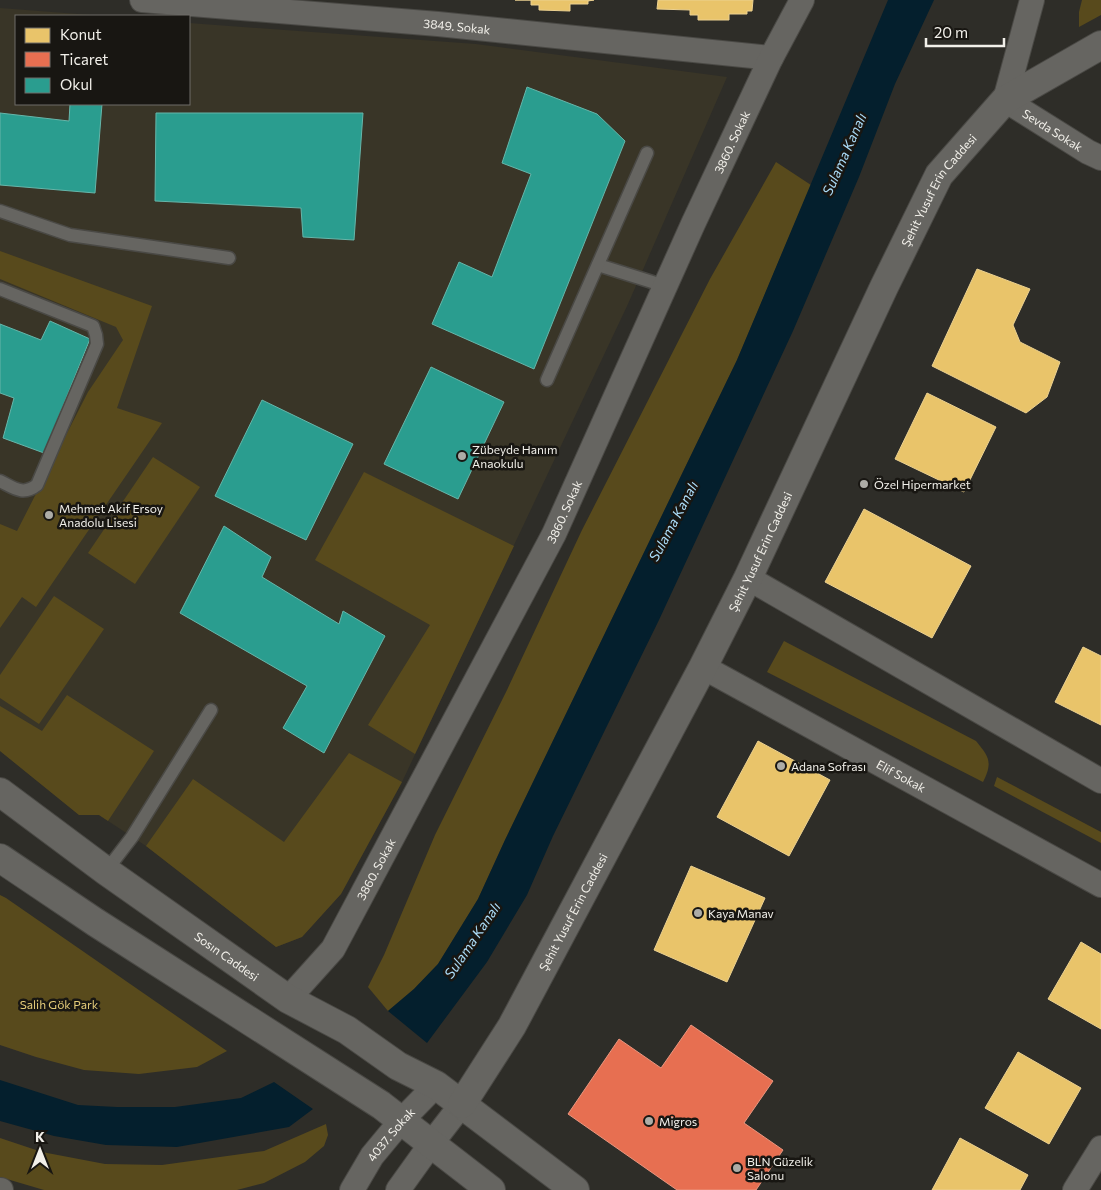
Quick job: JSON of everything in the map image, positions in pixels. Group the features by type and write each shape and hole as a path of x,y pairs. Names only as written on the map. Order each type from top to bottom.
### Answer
{"street":[{"name":"3849. Sokak","path":"142,0 438,24 771,58"},
{"name":"3860. Sokak","path":"288,999 333,949 554,534 665,286 771,58 802,0"},
{"path":"1005,100 1032,0"},
{"name":"Şehit Yusuf Erin Caddesi","path":"462,1104 512,1026 703,667 748,578 887,279 939,175 1005,100 1101,45"},
{"name":"Sevda Sokak","path":"1005,100 1088,152 1101,158"},
{"path":"748,578 1101,781"},
{"name":"Elif Sokak","path":"703,667 1101,885"},
{"name":"Sosın Caddesi","path":"0,792 106,871 288,999 361,1039 398,1066 436,1085 576,1190"},
{"path":"0,858 95,922 302,1053 381,1106 484,1185"},
{"name":"4037. Sokak","path":"352,1190 372,1156 401,1121 436,1085"},
{"path":"398,1190 430,1144 462,1104"},
{"path":"1075,1190 1101,1148"}],"lane":[{"path":"547,380 648,153"},
{"path":"0,211 70,235 229,258"},
{"path":"598,265 665,286"},
{"path":"0,289 93,326 97,344 37,485 30,490 23,491 0,481"},
{"path":"106,871 132,837 211,710"}],"shaded area":[{"path":"0,8 91,15 15,15 15,105 190,105 190,23 476,44 727,77 628,304 402,782 341,894 302,937 276,947 146,846 99,815 79,815 0,751"}],"green space":[{"path":"1082,0 1101,0 1101,15 1079,27 1079,12"},
{"path":"776,162 811,185 737,360 478,899 438,964 414,989 388,1011 368,987 384,955 435,835 507,690 582,530 710,279"},
{"path":"0,251 152,306 117,408 162,423 36,607 22,597 0,628 0,524 17,531 88,392 123,340 116,327 0,279"},
{"path":"153,457 200,487 135,584 88,553"},
{"path":"364,472 514,546 415,754 368,725 430,625 315,560"},
{"path":"54,596 104,629 39,724 0,698 0,675"},
{"path":"784,641 976,741 987,756 989,764 983,782 767,672"},
{"path":"67,695 154,751 108,821 99,815 79,815 0,751 0,706 42,731"},
{"path":"349,753 402,782 341,894 302,937 276,947 146,846 193,779 284,842"},
{"path":"997,777 1101,832 1101,843 994,786"},
{"name":"Salih Gök Park","path":"0,895 227,1051 197,1067 139,1074 84,1070 0,1045"},
{"path":"326,1124 328,1135 324,1146 305,1162 264,1183 237,1190 44,1190 0,1177 0,1138 42,1152 105,1164 162,1165 264,1151"}],"water":[{"name":"Sulama Kanalı","path":"888,0 934,0 895,84 859,177 793,331 659,620 553,836 527,895 487,962 427,1043 388,1011 414,989 438,964 478,899 737,360"},
{"path":"0,1080 78,1105 117,1107 175,1107 241,1098 274,1082 313,1109 289,1127 177,1147 106,1145 54,1136 0,1121"}],"building: Konut":[{"path":"531,0 594,0 588,1 588,4 570,4 570,11 539,10 539,5 531,5"},
{"path":"658,0 753,0 752,11 747,11 747,14 729,14 729,20 698,20 698,15 690,15 690,10 657,9"},
{"path":"977,269 1030,289 1013,325 1020,342 1060,362 1047,397 1026,413 932,366"},
{"path":"927,393 996,427 964,492 895,459"},
{"path":"864,509 971,566 932,638 825,582"},
{"path":"1083,647 1101,656 1101,725 1055,702"},
{"path":"758,741 830,780 789,856 717,817"},
{"path":"691,866 765,898 727,982 654,950"},
{"path":"1081,942 1101,954 1101,1029 1048,999"},
{"path":"1018,1052 1081,1088 1049,1144 985,1108"},
{"path":"960,1138 1028,1175 1020,1190 932,1190"}],"building: Ticaret":[{"path":"691,1025 773,1081 744,1123 783,1150 756,1190 677,1190 568,1114 619,1039 661,1068"}],"building: Okul":[{"path":"527,87 597,114 625,141 534,369 432,324 459,262 492,277 531,174 502,163"},
{"path":"70,105 102,105 95,193 0,185 0,113 69,121"},
{"path":"156,113 363,113 354,240 303,237 301,208 155,201"},
{"path":"50,321 90,339 44,453 3,438 14,398 0,393 0,324 41,340"},
{"path":"431,367 504,402 458,499 384,464"},
{"path":"262,400 353,444 306,540 215,496"},
{"path":"224,526 271,557 262,577 339,624 343,611 385,636 324,753 283,728 307,686 180,613"}],"place":[{"name":"Zübeyde Hanım Anaokulu","path":"462,456"},
{"name":"Özel Hipermarket","path":"864,484"},
{"name":"Mehmet Akif Ersoy Anadolu Lisesi","path":"49,515"},
{"name":"Adana Sofrası","path":"781,766"},
{"name":"Kaya Manav","path":"698,913"},
{"name":"Migros","path":"649,1121"},
{"name":"BLN Güzelik Salonu","path":"737,1168"}]}
